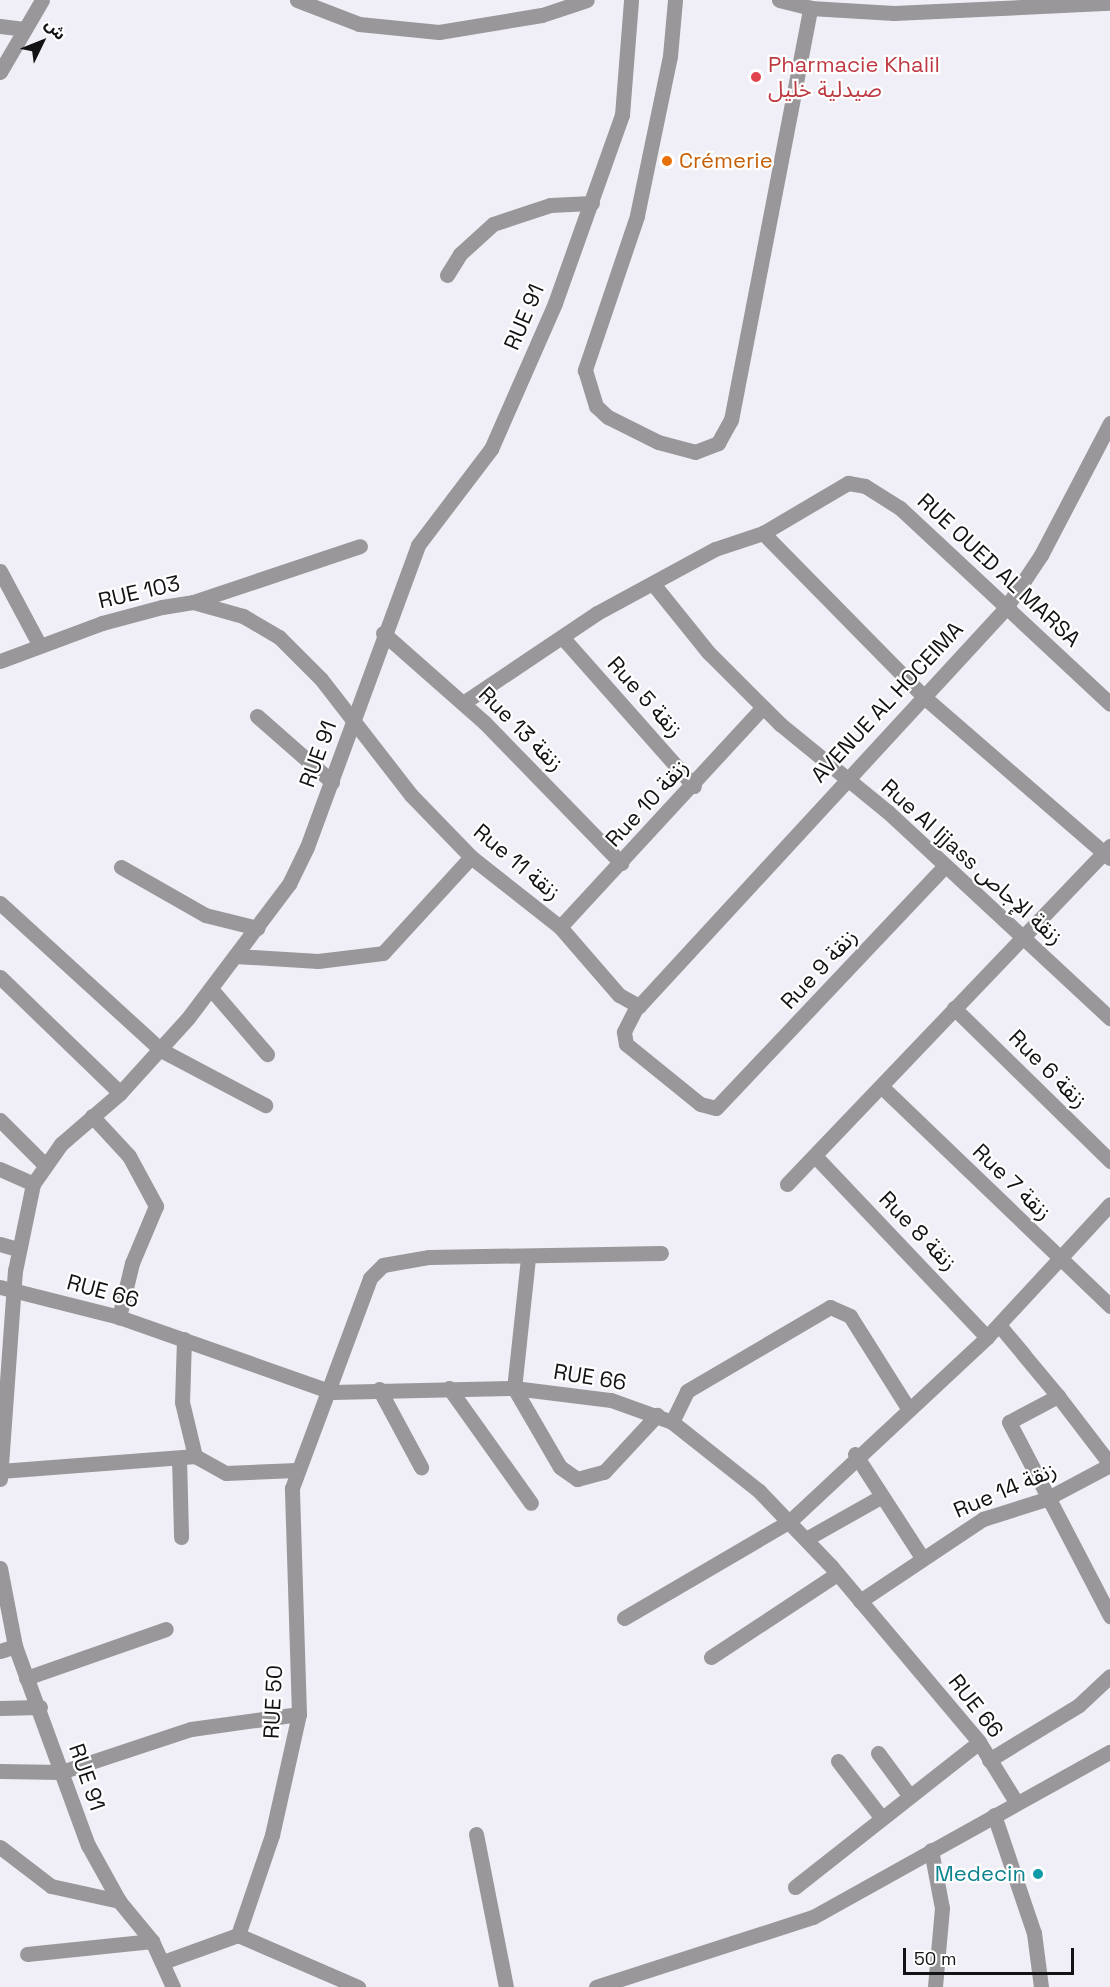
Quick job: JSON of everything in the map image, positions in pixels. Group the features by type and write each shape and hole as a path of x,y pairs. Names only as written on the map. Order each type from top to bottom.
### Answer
{"street":[{"path":"0,72 42,0"},
{"path":"297,0 359,24 439,32 543,15 587,0"},
{"name":"RUE 91","path":"0,1479 7,1288 33,1184 45,1164 92,1116 120,1093 161,1050 211,989 289,884 332,782 383,633 418,545 502,425 592,203 622,115 632,0"},
{"path":"675,0 670,56 637,216 585,370 596,406 608,417 658,442 695,452 718,443 731,420 810,8"},
{"path":"779,0 810,8 894,13 1110,3"},
{"path":"0,26 24,29"},
{"path":"447,275 460,254 493,224 550,205 592,203"},
{"name":"AVENUE AL HOCEIMA","path":"637,1006 660,985 1005,609 1046,547 1110,423"},
{"name":"RUE OUED AL MARSA","path":"763,533 848,483 865,486 900,508 1005,609 1107,696"},
{"path":"463,703 562,637 715,549 763,533 924,697 1108,852 954,1008 883,1088 787,1184"},
{"path":"193,602 360,546"},
{"path":"0,571 39,644"},
{"name":"Rue Al Ijjass زنقة الإجاص","path":"654,585 708,652 763,707 845,782 888,812 944,867 1025,937 1110,1018"},
{"name":"RUE 103","path":"0,661 39,644 193,602 243,616 279,638 321,679 353,724"},
{"name":"Rue 13 زنقة","path":"383,633 463,703 621,863"},
{"name":"Rue 5 زنقة","path":"562,637 694,786"},
{"name":"Rue 10 زنقة","path":"560,927 694,786 763,707"},
{"path":"256,716 332,782"},
{"name":"Rue 11 زنقة","path":"353,724 471,857 560,927 619,995 637,1006"},
{"path":"235,956 318,961 383,953 471,857"},
{"path":"121,867 205,915 257,928"},
{"name":"Rue 9 زنقة","path":"637,1006 624,1032 626,1044 700,1104 716,1108 726,1101 944,867"},
{"path":"0,903 161,1050 265,1106"},
{"path":"0,977 120,1093"},
{"path":"211,989 267,1054"},
{"name":"Rue 6 زنقة","path":"954,1008 1110,1161"},
{"name":"Rue 7 زنقة","path":"883,1088 1058,1259 1110,1306"},
{"path":"92,1116 129,1156 156,1206 132,1263 119,1317"},
{"path":"0,1120 45,1164"},
{"name":"Rue 8 زنقة","path":"815,1156 987,1337"},
{"path":"0,1169 33,1184"},
{"path":"624,1618 789,1521 855,1454 987,1337 1110,1204"},
{"path":"0,1244 18,1249"},
{"name":"RUE 50","path":"238,1935 287,1781 299,1714 290,1513 296,1470 332,1392 366,1285 380,1266 429,1257 528,1258 661,1252"},
{"path":"528,1258 514,1388 542,1441 560,1467 577,1479 610,1467 657,1415"},
{"name":"RUE 66","path":"7,1288 119,1317 332,1392 379,1389 514,1388 611,1400 672,1422 789,1521 806,1539 979,1742 1016,1802"},
{"path":"672,1422 687,1391 830,1307 850,1316 909,1408"},
{"path":"999,1325 1110,1464"},
{"path":"184,1339 183,1416 195,1456"},
{"path":"449,1388 531,1503"},
{"path":"379,1389 421,1467"},
{"path":"1058,1396 1009,1422 1046,1498 1110,1616"},
{"path":"855,1454 921,1556"},
{"path":"0,1471 195,1456 226,1473 296,1470"},
{"path":"179,1458 181,1537"},
{"name":"Rue 14 زنقة","path":"860,1601 921,1556 983,1519 1046,1498 1110,1464"},
{"path":"806,1539 882,1496"},
{"name":"RUE 91","path":"0,1568 8,1649 40,1707 88,1845 119,1901 152,1941 173,1985"},
{"path":"711,1657 837,1574"},
{"path":"26,1678 166,1629"},
{"path":"988,1760 1079,1705 1110,1676"},
{"path":"0,1708 40,1707"},
{"path":"0,1771 61,1772 190,1729 299,1714"},
{"path":"795,1887 979,1742"},
{"path":"878,1753 909,1795"},
{"path":"596,1987 813,1917 1016,1802 1109,1754"},
{"path":"838,1761 881,1817"},
{"path":"993,1815 1034,1933 1041,1987"},
{"path":"476,1834 506,1987"},
{"path":"0,1847 51,1886 72,1895 119,1901"},
{"path":"931,1850 942,1908 934,1987"},
{"path":"163,1962 238,1935 358,1987"},
{"path":"27,1954 152,1941"}],"place":[{"name":"Pharmacie Khalil صيدلية خليل","path":"756,77"},
{"name":"Crémerie","path":"667,161"},
{"name":"Medecin","path":"1038,1874"}]}
